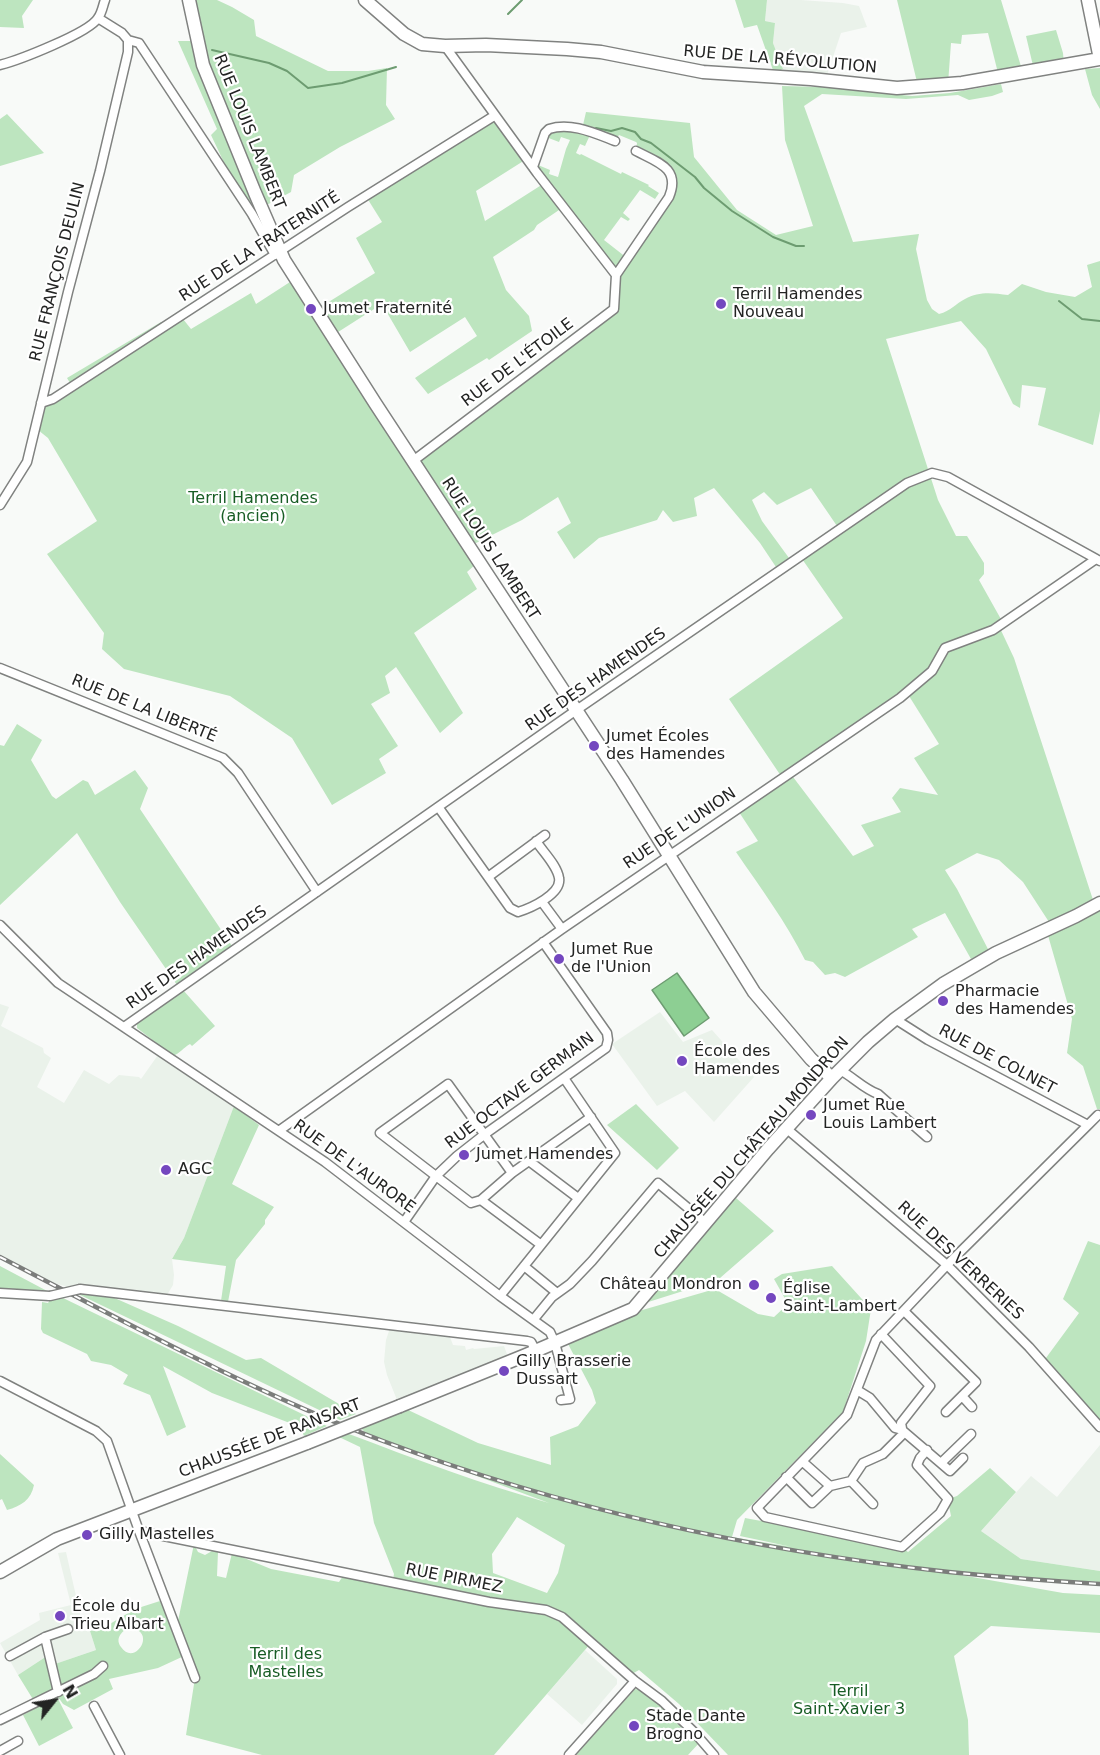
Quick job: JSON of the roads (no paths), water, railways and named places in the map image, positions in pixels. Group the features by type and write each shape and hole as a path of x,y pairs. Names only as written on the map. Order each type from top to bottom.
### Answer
{"street":[{"path":"0,65 88,28 98,18 105,0"},
{"name":"RUE LOUIS LAMBERT","path":"189,0 205,72 277,254 669,854 754,992 811,1059 836,1074"},
{"name":"RUE DE LA RÉVOLUTION","path":"365,0 412,40 422,44 486,45 601,52 703,72 811,79 897,88 962,83 1100,59"},
{"path":"1088,0 1100,59"},
{"path":"98,18 122,33 128,40 139,43 277,254"},
{"name":"RUE FRANÇOIS DEULIN","path":"0,504 27,462 100,171 128,52 128,40"},
{"path":"445,46 494,116 616,275 665,204 672,190 672,177 664,166 636,151"},
{"name":"RUE DE LA FRATERNITÉ","path":"41,403 63,393 348,207 494,116"},
{"path":"533,167 549,129 578,128 615,141"},
{"name":"RUE DE L'ÉTOILE","path":"413,461 614,309 616,275"},
{"name":"RUE DES HAMENDES","path":"124,1027 907,483 933,473 948,477 1098,560"},
{"name":"RUE DE L'UNION","path":"280,1130 669,854 900,698 932,671 948,646 993,630 1098,560"},
{"name":"RUE DE LA LIBERTÉ","path":"0,668 223,758 238,773 317,892"},
{"path":"439,808 510,908 518,912 542,902 557,888 560,880 536,842"},
{"path":"488,877 545,836"},
{"path":"542,902 562,929"},
{"name":"CHAUSSÉE DU CHÂTEAU MONDRON","path":"555,1343 633,1309 836,1074 895,1018 943,984 996,953 1100,903"},
{"name":"RUE DE L'AURORE","path":"0,925 58,982 325,1162 500,1296 534,1319 550,1332 555,1343"},
{"name":"RUE OCTAVE GERMAIN","path":"404,1222 436,1176 457,1156 606,1048 608,1040 606,1033 543,942"},
{"name":"RUE DE COLNET","path":"895,1018 928,1040 1088,1125"},
{"path":"836,1074 850,1076 871,1092 878,1094 927,1137"},
{"path":"500,1296 615,1153 564,1078"},
{"path":"512,1173 448,1084 380,1133 471,1203 481,1200 512,1173 591,1117"},
{"path":"927,1450 917,1465 948,1499 940,1513 902,1547 765,1517 757,1508 847,1415 876,1340 881,1334 1098,1114"},
{"name":"RUE DES VERRERIES","path":"787,1129 947,1265 1029,1347 1100,1427"},
{"path":"529,1161 578,1198"},
{"path":"534,1319 552,1297 570,1284 592,1262 658,1183 706,1223"},
{"path":"481,1200 540,1245"},
{"path":"524,1266 557,1293"},
{"path":"0,1293 50,1296 81,1289 527,1341 531,1342 536,1351"},
{"path":"904,1311 976,1382 946,1413"},
{"path":"786,1478 812,1503 830,1486 851,1481 863,1463 883,1454 903,1434 901,1423 930,1386 881,1334"},
{"path":"555,1343 570,1398 561,1400"},
{"name":"CHAUSSÉE DE RANSART","path":"0,1572 57,1539 307,1443 555,1343"},
{"path":"0,1381 103,1436 110,1448 195,1678"},
{"path":"856,1390 870,1398 895,1428 902,1430 950,1471 963,1458"},
{"path":"962,1396 972,1407"},
{"path":"941,1463 971,1434"},
{"path":"803,1461 830,1486"},
{"path":"851,1481 873,1504"},
{"name":"RUE PIRMEZ","path":"139,1531 489,1602 546,1610 562,1617 635,1681 662,1701 714,1755"},
{"path":"10,1656 45,1636 68,1629"},
{"path":"45,1636 58,1692"},
{"path":"0,1720 94,1674 103,1666"},
{"path":"569,1755 635,1681"},
{"path":"93,1706 120,1755"},
{"path":"0,1751 18,1742"}],"waterway":[{"path":"508,14 522,0"},
{"path":"212,50 269,63 287,71 308,88 342,83 396,67"},
{"path":"596,128 611,131 622,128 635,132 641,139 651,143 695,177 704,188 732,211 773,237 796,246 804,246"},
{"path":"1059,301 1082,319 1100,321"}],"railway":[{"path":"0,1257 188,1355 285,1400 383,1441 521,1487 662,1524 805,1552 949,1572 1100,1584"}],"place":[{"name":"Terril Hamendes Nouveau","path":"721,304"},
{"name":"Jumet Fraternité","path":"311,309"},
{"name":"Jumet Écoles des Hamendes","path":"594,746"},
{"name":"Jumet Rue de l'Union","path":"559,959"},
{"name":"Pharmacie des Hamendes","path":"943,1001"},
{"name":"École des Hamendes","path":"682,1061"},
{"name":"Jumet Rue Louis Lambert","path":"811,1115"},
{"name":"Jumet Hamendes","path":"464,1155"},
{"name":"AGC","path":"166,1170"},
{"name":"Château Mondron","path":"754,1285"},
{"name":"Église Saint-Lambert","path":"771,1298"},
{"name":"Gilly Brasserie Dussart","path":"504,1371"},
{"name":"Gilly Mastelles","path":"87,1535"},
{"name":"École du Trieu Albart","path":"60,1616"},
{"name":"Stade Dante Brogno","path":"634,1726"}],"park label":[{"name":"Terril Hamendes (ancien)","path":"253,508"},
{"name":"Terril des Mastelles","path":"286,1664"},
{"name":"Terril Saint-Xavier 3","path":"849,1701"}]}
